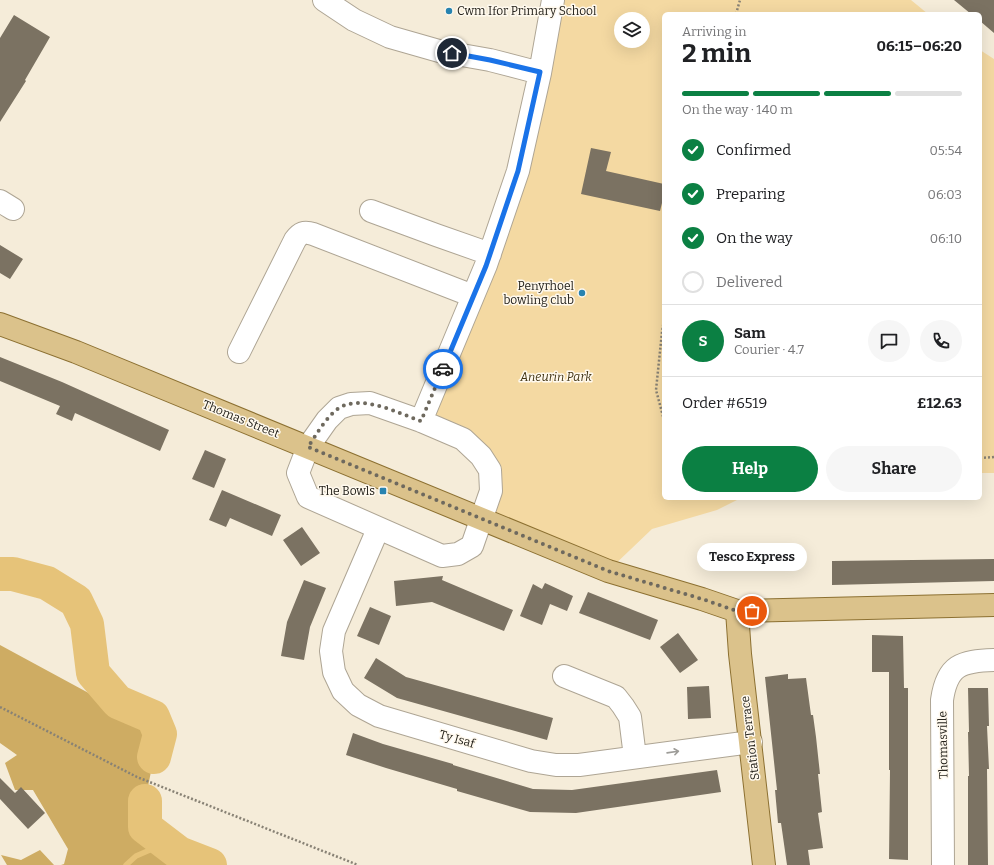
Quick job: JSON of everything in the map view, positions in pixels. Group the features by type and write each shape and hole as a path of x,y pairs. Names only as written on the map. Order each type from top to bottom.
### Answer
{"main road":[{"name":"Thomas Street","path":"0,324 76,352 608,571 737,611"},
{"path":"737,611 994,605"},
{"name":"Station Terrace","path":"737,611 740,654 764,865"}],"street":[{"path":"324,0 354,20 390,37 439,50 540,72"},
{"path":"421,421 490,254 518,171 540,72 553,0"},
{"path":"372,211 490,254"},
{"path":"239,352 295,240 303,232 313,234 473,296"},
{"path":"370,403 421,421 463,439 481,456 490,470 491,491 472,546 458,554 442,556 308,497 298,473 308,447 327,420 339,408 351,404 370,403"},
{"name":"Ty Isaf","path":"378,529 334,631 331,651 334,672 343,691 358,704 379,716 531,761 556,765 579,765 751,742"},
{"name":"Thomasville","path":"943,865 942,700 944,689 952,672 959,666 968,662 994,660"},
{"path":"564,676 616,697 630,717 635,757"}],"path":[{"path":"737,12 740,0"},
{"path":"662,332 656,390 662,412"},
{"path":"982,458 994,457"},
{"path":"0,707 136,777 358,865"}],"green space":[{"name":"Aneurin Park","path":"553,0 911,0 926,12 662,12 662,500 737,500 717,510 652,529 608,571 481,519 490,470 421,421 486,265"},
{"path":"982,51 994,59 994,473 982,473"}],"shaded area":[{"path":"0,645 96,697 118,702 153,717 160,734 145,801 145,827 179,853 210,865 61,865 64,864 68,849 33,790 15,790 5,763 17,755 0,743"},
{"path":"40,850 54,865 7,865 1,855 21,860"}],"building":[{"path":"954,0 994,0 994,33 982,23 982,12 969,12"},
{"path":"14,15 50,37 25,80 26,81 0,122 0,38"},
{"path":"591,148 611,152 606,171 662,184 662,203 660,211 581,194"},
{"path":"0,245 23,259 10,279 0,273"},
{"path":"0,357 62,382 169,430 160,451 75,413 72,421 56,414 60,406 0,381"},
{"path":"205,450 226,459 214,488 192,479"},
{"path":"222,490 281,515 272,536 230,518 226,527 209,520"},
{"path":"302,527 320,553 301,566 283,540"},
{"path":"994,559 994,581 832,585 832,561"},
{"path":"443,576 442,580 513,610 504,631 432,602 396,606 394,581"},
{"path":"304,580 326,588 310,627 304,660 281,656 287,622"},
{"path":"545,583 573,596 567,611 550,604 542,625 520,616 533,584 542,589"},
{"path":"588,592 658,620 650,640 579,613"},
{"path":"370,607 391,616 379,645 357,636"},
{"path":"678,633 698,660 680,673 660,647"},
{"path":"872,635 903,636 904,688 908,688 908,860 889,859 889,672 872,672"},
{"path":"376,658 406,677 553,718 547,740 397,698 364,678"},
{"path":"788,674 788,679 806,678 811,715 813,715 816,737 822,812 818,813 823,848 808,850 810,865 787,865 781,823 778,823 775,790 777,790 765,677"},
{"path":"709,686 711,718 688,719 687,687"},
{"path":"968,688 988,688 988,865 968,865"},
{"path":"353,733 383,744 533,789 572,790 717,770 721,792 576,813 530,812 457,791 457,789 346,755"},
{"path":"0,778 15,793 21,787 45,813 28,829 0,799"}],"waterway":[{"path":"0,574 13,574 47,583 76,601 87,624 93,673 118,702 153,717 160,734 154,757"},
{"path":"145,801 145,827 179,853 210,865"},
{"path":"126,865 136,856 166,843"}],"way so far":[{"path":"443,369 421,421 370,403 351,404 339,408 327,420 308,447 608,571 737,611 752,611"}],"place":[{"name":"Cwm Ifor Primary School","path":"449,11"},
{"name":"Penyrhoel bowling club","path":"582,293"},
{"name":"The Bowls","path":"383,491"},
{"name":"Tesco Express","path":"752,611"}],"route":[{"path":"443,369 486,266 518,171 540,72 452,53"}]}
